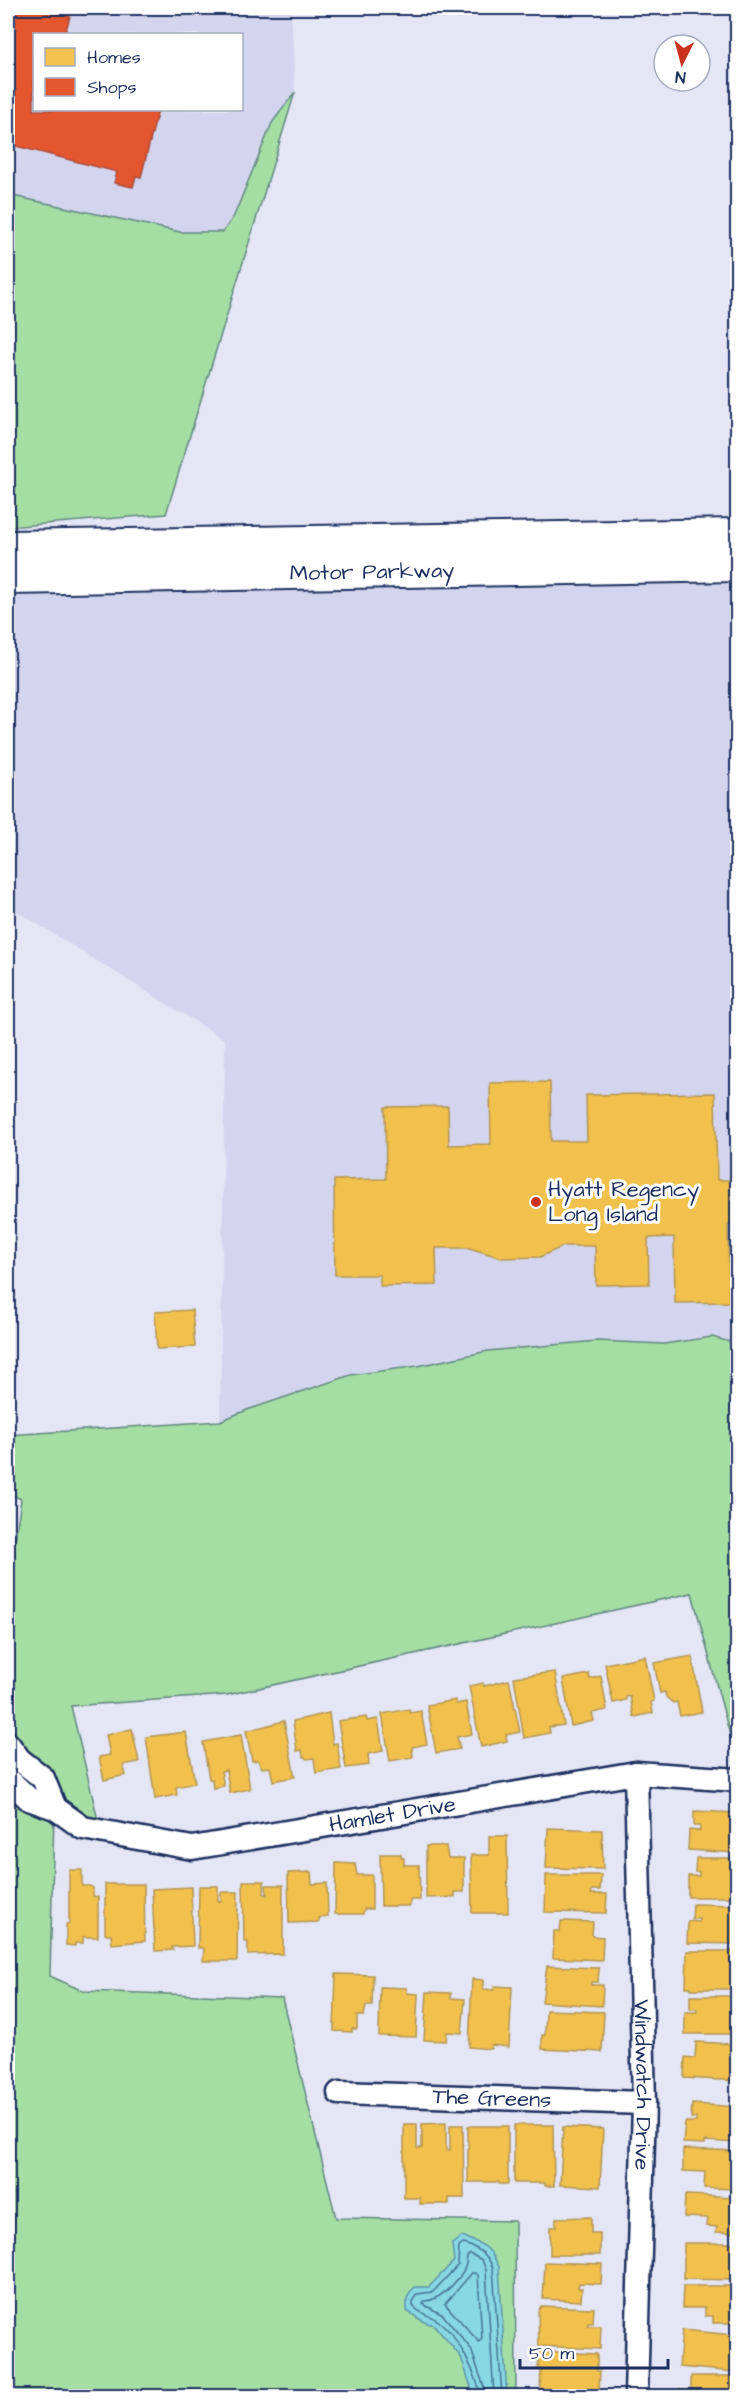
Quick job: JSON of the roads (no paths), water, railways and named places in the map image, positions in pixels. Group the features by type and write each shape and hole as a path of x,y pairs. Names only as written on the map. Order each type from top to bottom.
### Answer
{"main road":[{"name":"Motor Parkway","path":"8,547 738,535"},
{"name":"Motor Parkway","path":"8,578 738,565"}],"street":[{"path":"8,1744 20,1761 43,1778 55,1808"},
{"name":"Hamlet Drive","path":"8,1779 29,1799 55,1808 83,1828 192,1848 636,1773 738,1780"},
{"name":"Windwatch Drive","path":"636,1773 644,2103 636,2397"},
{"name":"The Greens","path":"339,2093 644,2103"}],"water":[{"path":"461,2237 484,2246 492,2254 499,2267 507,2396 474,2396 461,2357 434,2325 424,2322 407,2311 407,2298 414,2287 429,2287 454,2261 452,2244"}],"place":[{"name":"Hyatt Regency Long Island","path":"536,1202"}]}
